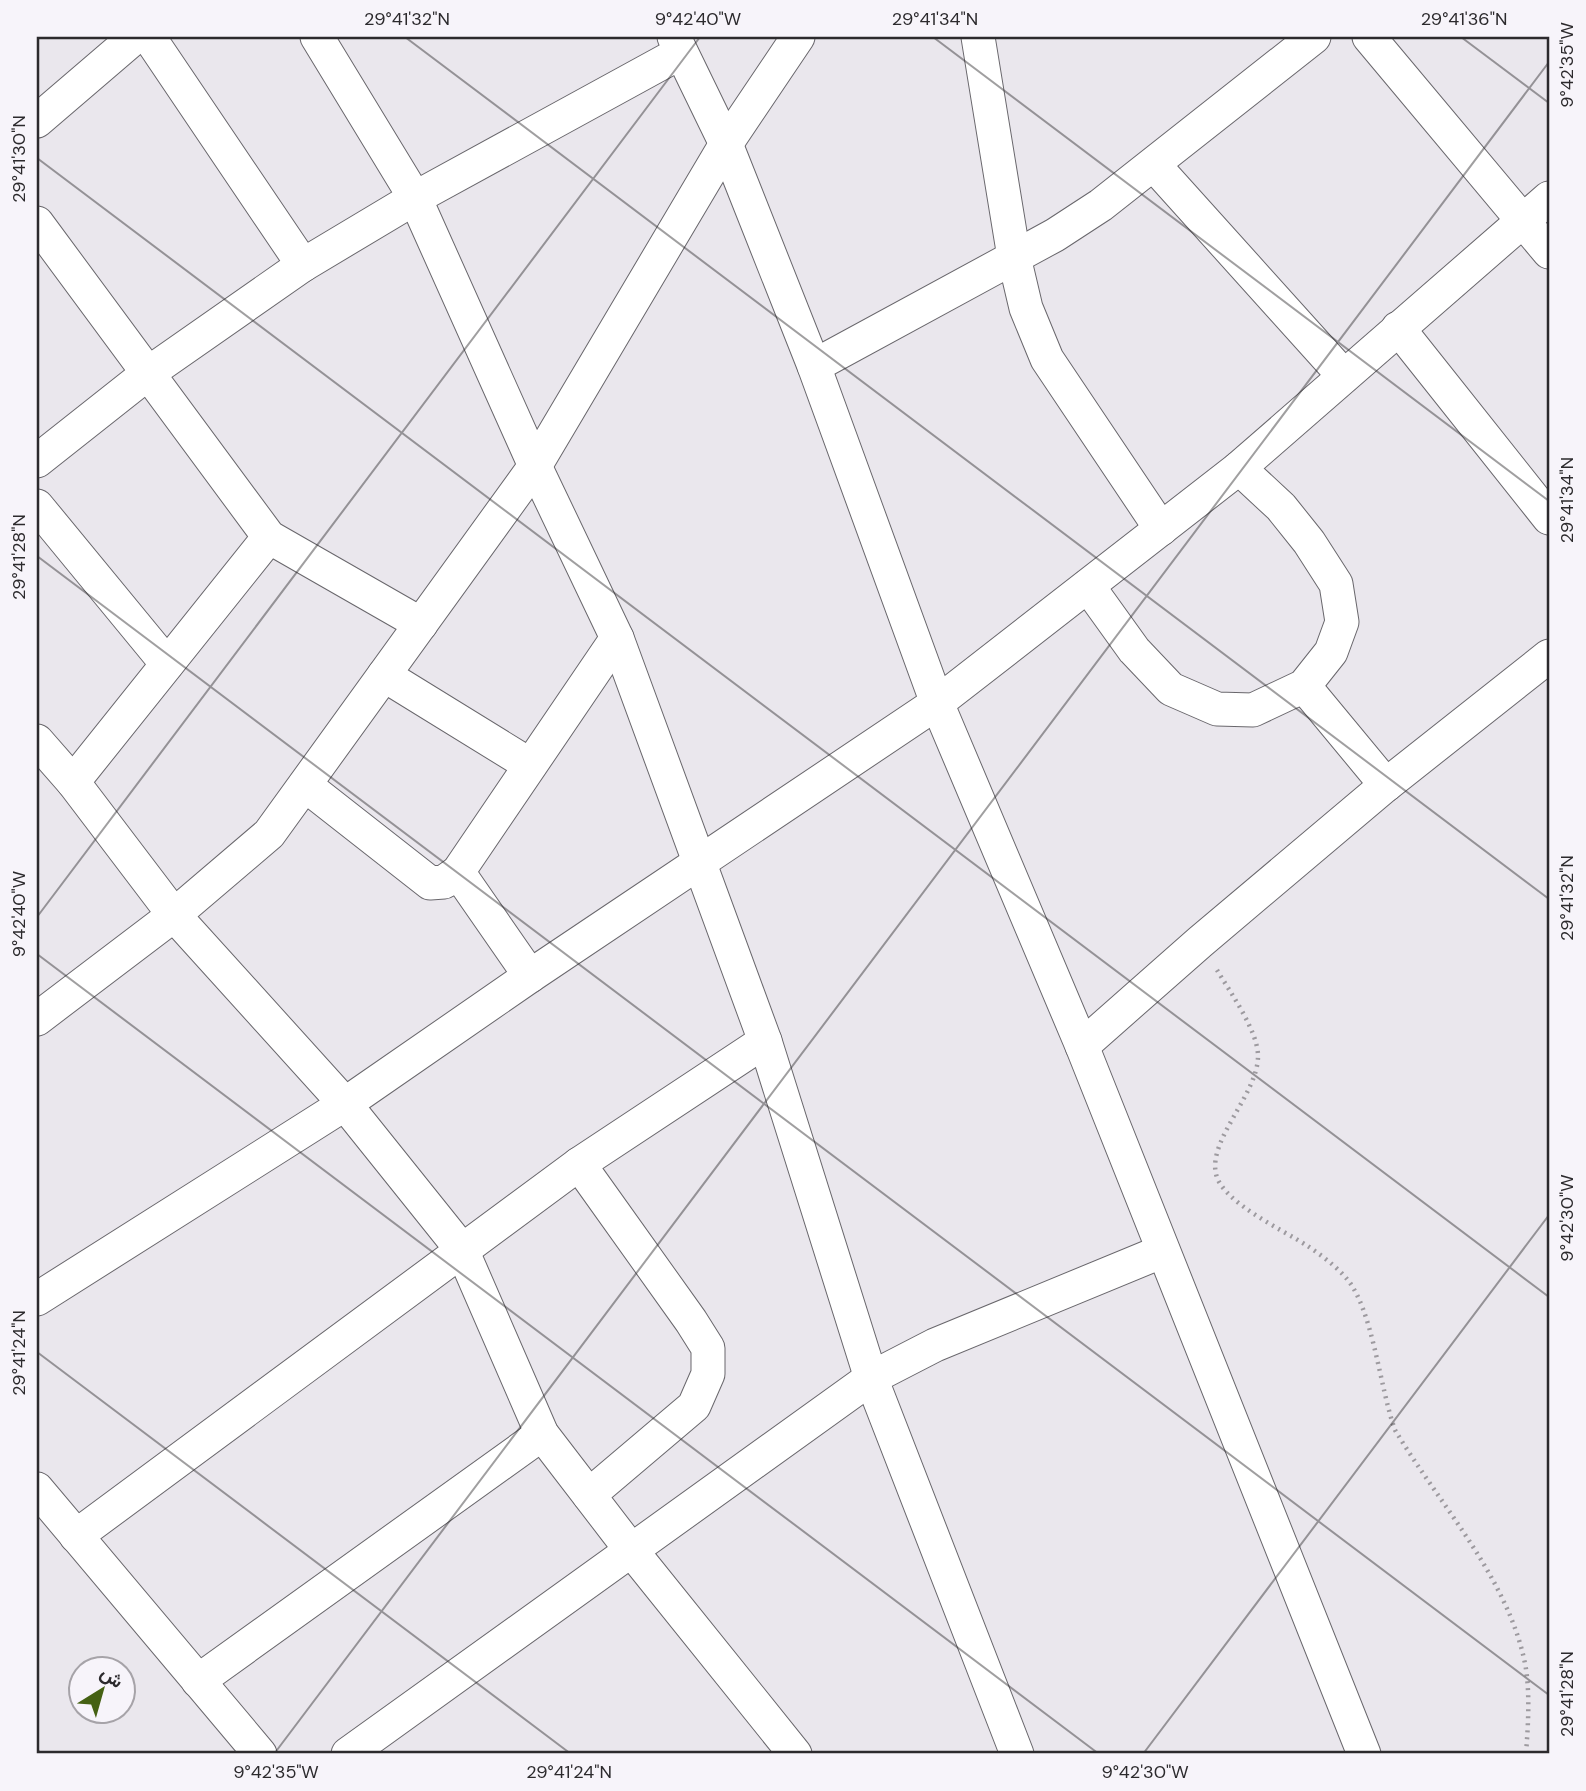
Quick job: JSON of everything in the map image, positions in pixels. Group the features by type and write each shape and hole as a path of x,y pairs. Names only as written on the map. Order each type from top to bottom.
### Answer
{"street":[{"path":"37,121 135,37"},
{"path":"149,37 303,265"},
{"path":"317,37 415,198 536,467 617,638 765,1041 871,1378 1017,1754"},
{"path":"37,1019 174,915 269,834 536,467 726,145 798,37"},
{"path":"978,37 1014,257 1026,308 1046,359 1161,529"},
{"path":"814,366 1014,257 1101,205 1314,37"},
{"path":"1369,37 1549,252"},
{"path":"37,461 147,374 303,265 677,45 726,145 814,366 937,704 1082,1046 1364,1754"},
{"path":"1154,165 1344,376"},
{"path":"37,1299 345,1104 530,976 937,704 1239,468 1549,198"},
{"path":"37,223 268,537 421,624"},
{"path":"1398,328 1549,518"},
{"path":"1088,586 1134,650 1171,689 1217,709 1253,710 1304,687 1331,652 1342,622 1336,584 1309,542 1281,507 1239,468"},
{"path":"37,506 167,664"},
{"path":"73,782 268,537"},
{"path":"305,785 430,883 444,881 458,872 617,638"},
{"path":"1082,1046 1386,785 1549,656"},
{"path":"384,675 530,765"},
{"path":"1304,687 1386,785"},
{"path":"37,741 73,782 174,915 345,1104 462,1250 542,1434 631,1550 795,1754"},
{"path":"458,872 530,976"},
{"path":"76,1536 579,1164 765,1041"},
{"path":"579,1164 708,1348 708,1374 694,1406 589,1495"},
{"path":"348,1754 871,1378 935,1345 1163,1251"},
{"path":"198,1681 542,1434"},
{"path":"37,1489 260,1754"}],"path":[{"path":"1200,942 1250,1028 1258,1054 1255,1076 1215,1159 1216,1175 1227,1194 1262,1220 1308,1246 1348,1280 1371,1337 1395,1430 1477,1556 1513,1624 1525,1668 1528,1717 1526,1754"}]}
